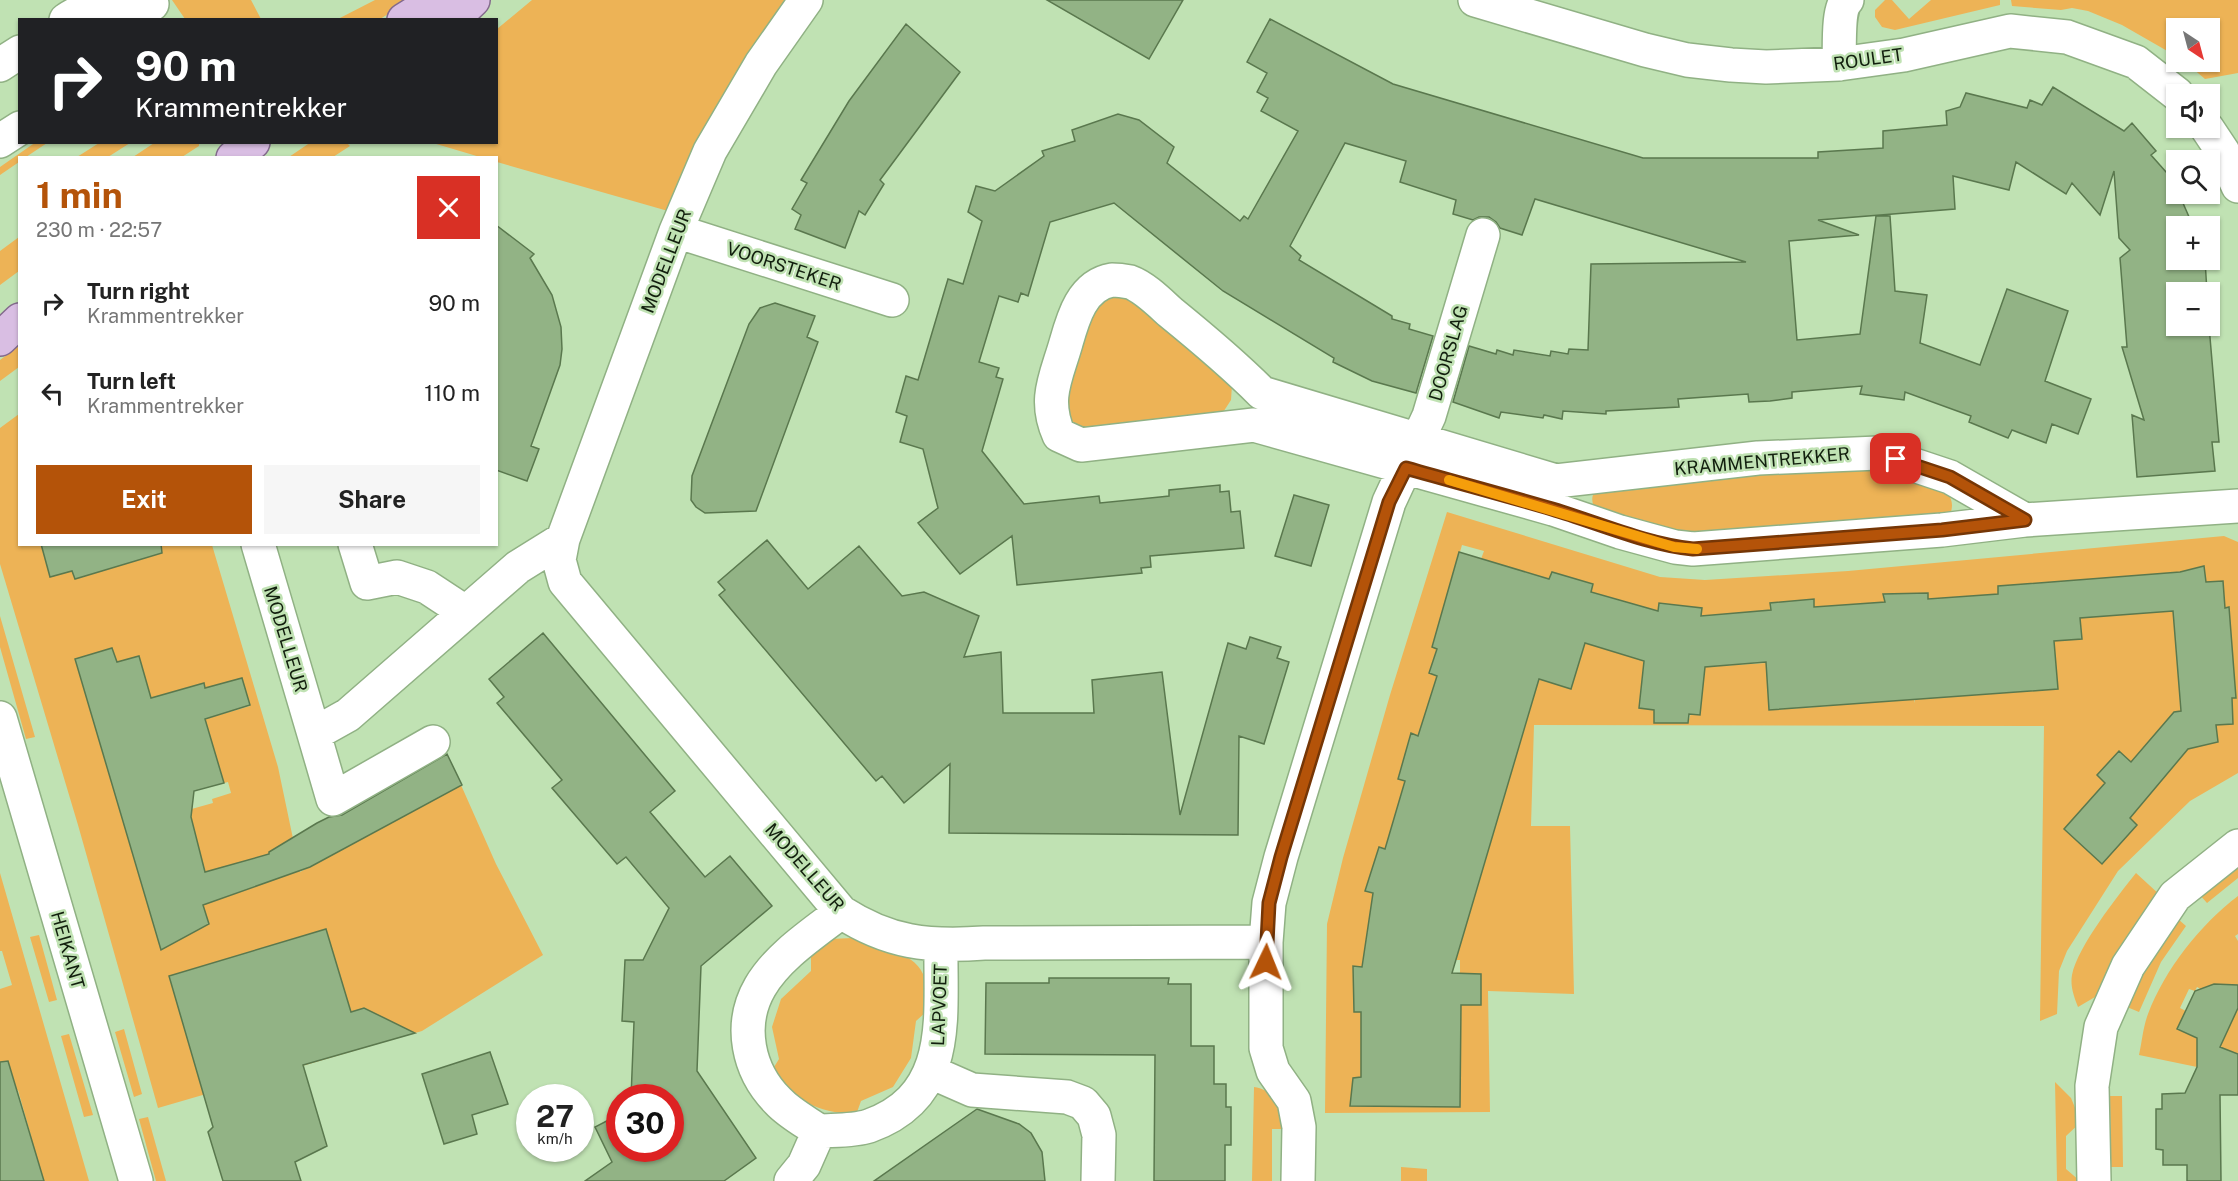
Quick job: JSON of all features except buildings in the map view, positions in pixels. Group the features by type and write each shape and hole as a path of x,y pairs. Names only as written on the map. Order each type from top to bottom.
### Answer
{"main road":[{"path":"407,18 436,0"},
{"path":"454,18 473,0"},
{"path":"0,306 18,299"},
{"path":"0,339 18,322"}],"street":[{"name":"MODELLEUR","path":"806,0 761,64 710,151 676,231 563,539 559,560 565,582 841,912 866,928 885,935 941,946 984,943 1266,942"},
{"name":"ROULET","path":"1475,0 1547,11 1598,38 1687,60 1766,67 1839,64 1904,55 2010,31 2067,37 2136,62 2166,85"},
{"path":"1839,64 1844,1"},
{"path":"69,18 75,14 110,4 154,8"},
{"path":"0,65 18,53"},
{"path":"0,141 18,129"},
{"path":"2214,138 2223,152 2238,186"},
{"name":"VOORSTEKER","path":"676,231 892,300"},
{"name":"DOORSLAG","path":"1298,1181 1299,1127 1294,1101 1273,1071 1266,1048 1266,942 1269,903 1284,845 1389,502 1429,416 1483,235"},
{"name":"KRAMMENTREKKER","path":"1412,454 1262,393 1234,365 1154,298 1131,282 1113,280 1101,284 1086,295 1074,315 1050,399 1051,416 1059,435 1081,445 1254,425 1412,454 1555,495 1620,532 1674,547 1693,549 1942,530 2025,520 2238,506"},
{"path":"1254,425 1262,393"},
{"name":"KRAMMENTREKKER","path":"1555,495 1758,458 1878,453 1950,477 2025,520"},
{"path":"315,734 348,715 518,567 563,539"},
{"name":"MODELLEUR","path":"259,546 333,799 432,742"},
{"path":"356,546 368,583 397,577 428,587 465,612"},
{"name":"HEIKANT","path":"0,718 136,1181"},
{"path":"2094,1181 2092,1086 2102,1027 2128,966 2175,896 2238,846"},
{"path":"791,1181 804,1166 819,1131 778,1101 762,1081 753,1064 747,1042 750,1011 760,986 778,964 841,912"},
{"name":"LAPVOET","path":"819,1131 867,1126 898,1112 919,1092 931,1072 938,1051 941,946"},
{"path":"931,1072 972,1090 1067,1097 1083,1102 1094,1116 1099,1135 1098,1181"}],"shaded area":[{"path":"172,0 251,0 260,18 184,18"},
{"path":"375,0 411,0 382,18 340,18"},
{"path":"532,0 787,0 668,211 498,162 498,156 477,156 436,144 498,144 498,28"},
{"path":"1885,0 1892,0 1909,19 1931,0 2000,0 2000,5 1895,30 1882,27 1875,17 1875,10"},
{"path":"2011,0 2238,0 2238,73 2205,79 2197,72 2220,72 2220,18 2166,18 2166,50 2122,25 2088,11 2072,8 2061,10 2012,6"},
{"path":"33,144 46,144 28,156 18,156 18,163 0,175 0,167"},
{"path":"97,144 128,144 110,156 79,156"},
{"path":"152,144 199,144 184,156 134,156"},
{"path":"308,144 348,144 350,146 335,156 290,156"},
{"path":"18,238 18,272 0,285 0,251"},
{"path":"1108,295 1126,295 1232,385 1231,400 1220,417 1088,434 1069,421 1063,409 1084,320"},
{"path":"18,347 18,368 0,381 0,360"},
{"path":"18,415 18,546 212,546 278,767 300,872 461,785 496,864 543,955 422,1031 158,1108 78,825 0,564 0,428","holes":["242,678 250,706 136,739 155,697 203,683 206,689","147,755 219,767 224,783 228,782 231,793 212,799 213,803 188,810 148,906 107,767"]},
{"path":"1883,466 1944,489 1952,502 1949,518 1686,536 1595,510 1592,499 1600,484"},
{"path":"1447,512 1660,577 1705,580 1848,571 2224,536 2238,542 2238,773 2190,801 2118,871 2067,951 2059,971 2057,1014 2040,1021 2044,726 1534,725 1531,826 1570,826 1574,994 1488,991 1490,1112 1325,1113 1327,924 1343,858 1390,695","holes":["1462,545 1484,551 1481,559 1549,579 1552,572 1593,584 1591,592 1658,611 1659,603 1702,608 1701,616 1771,611 1770,603 1813,600 1814,608 1885,602 1884,594 1928,593 1928,599 1998,594 1998,586 2041,583 2078,588 2082,639 2054,641 2058,689 1915,699 1915,703 1914,699 1883,702 1879,654 1827,658 1831,706 1770,710 1766,663 1705,667 1688,723 1654,722 1654,710 1639,708 1644,660 1585,643 1571,689 1539,679 1530,708 1485,694 1415,960 1460,960 1460,973 1481,974 1481,1004 1460,1005 1459,1107 1350,1106 1353,1105 1361,1082 1361,1012 1354,1011 1353,966 1362,967 1373,893 1365,890 1379,847 1386,849 1406,781 1398,778 1411,734 1418,739 1438,672 1430,671 1437,649 1432,647"]},
{"path":"0,616 35,737 26,739 0,647"},
{"path":"2238,862 2238,878 2207,903 2199,894"},
{"path":"0,873 89,1181 44,1181 0,1146 31,1136 18,1090 0,1095 0,989 12,985 2,951 0,951"},
{"path":"2136,873 2160,895 2139,919 2102,989 2095,997 2078,1007 2072,983 2076,963 2099,922"},
{"path":"2238,896 2238,934 2235,936 2238,941 2238,1006 2220,984 2214,984 2204,991 2197,987 2195,991 2189,989 2180,1008 2186,1011 2178,1029 2207,1043 2197,1067 2139,1055 2148,1014 2164,981 2197,934"},
{"path":"2178,919 2186,926 2161,962 2139,1012 2127,1007 2152,956"},
{"path":"39,935 57,1000 49,1002 30,937"},
{"path":"852,938 892,950 911,959 923,974 926,993 926,1012 916,1021 911,1058 893,1087 861,1101 856,1115 829,1111 808,1103 790,1091 771,1072 779,1059 772,1027 781,999 811,971 811,954 831,939"},
{"path":"2238,1008 2238,1054 2220,1047"},
{"path":"124,1029 142,1094 134,1097 115,1032"},
{"path":"69,1034 93,1115 84,1117 61,1036"},
{"path":"2055,1082 2071,1098 2081,1122 2066,1136 2066,1169 2080,1181 2057,1181"},
{"path":"1254,1087 1268,1092 1276,1102 1284,1129 1272,1129 1272,1181 1252,1181"},
{"path":"2110,1096 2122,1096 2123,1167 2111,1167"},
{"path":"148,1117 166,1181 156,1181 139,1119"},
{"path":"1401,1167 1427,1169 1427,1181 1401,1181"}],"slow traffic":[{"path":"1449,480 1553,509 1620,532 1674,547 1697,549"}],"route":[{"path":"1266,962 1269,903 1281,857 1389,502 1406,468 1553,509 1620,532 1674,547 1693,549 1942,530 2025,520 1950,477 1896,459"}]}
